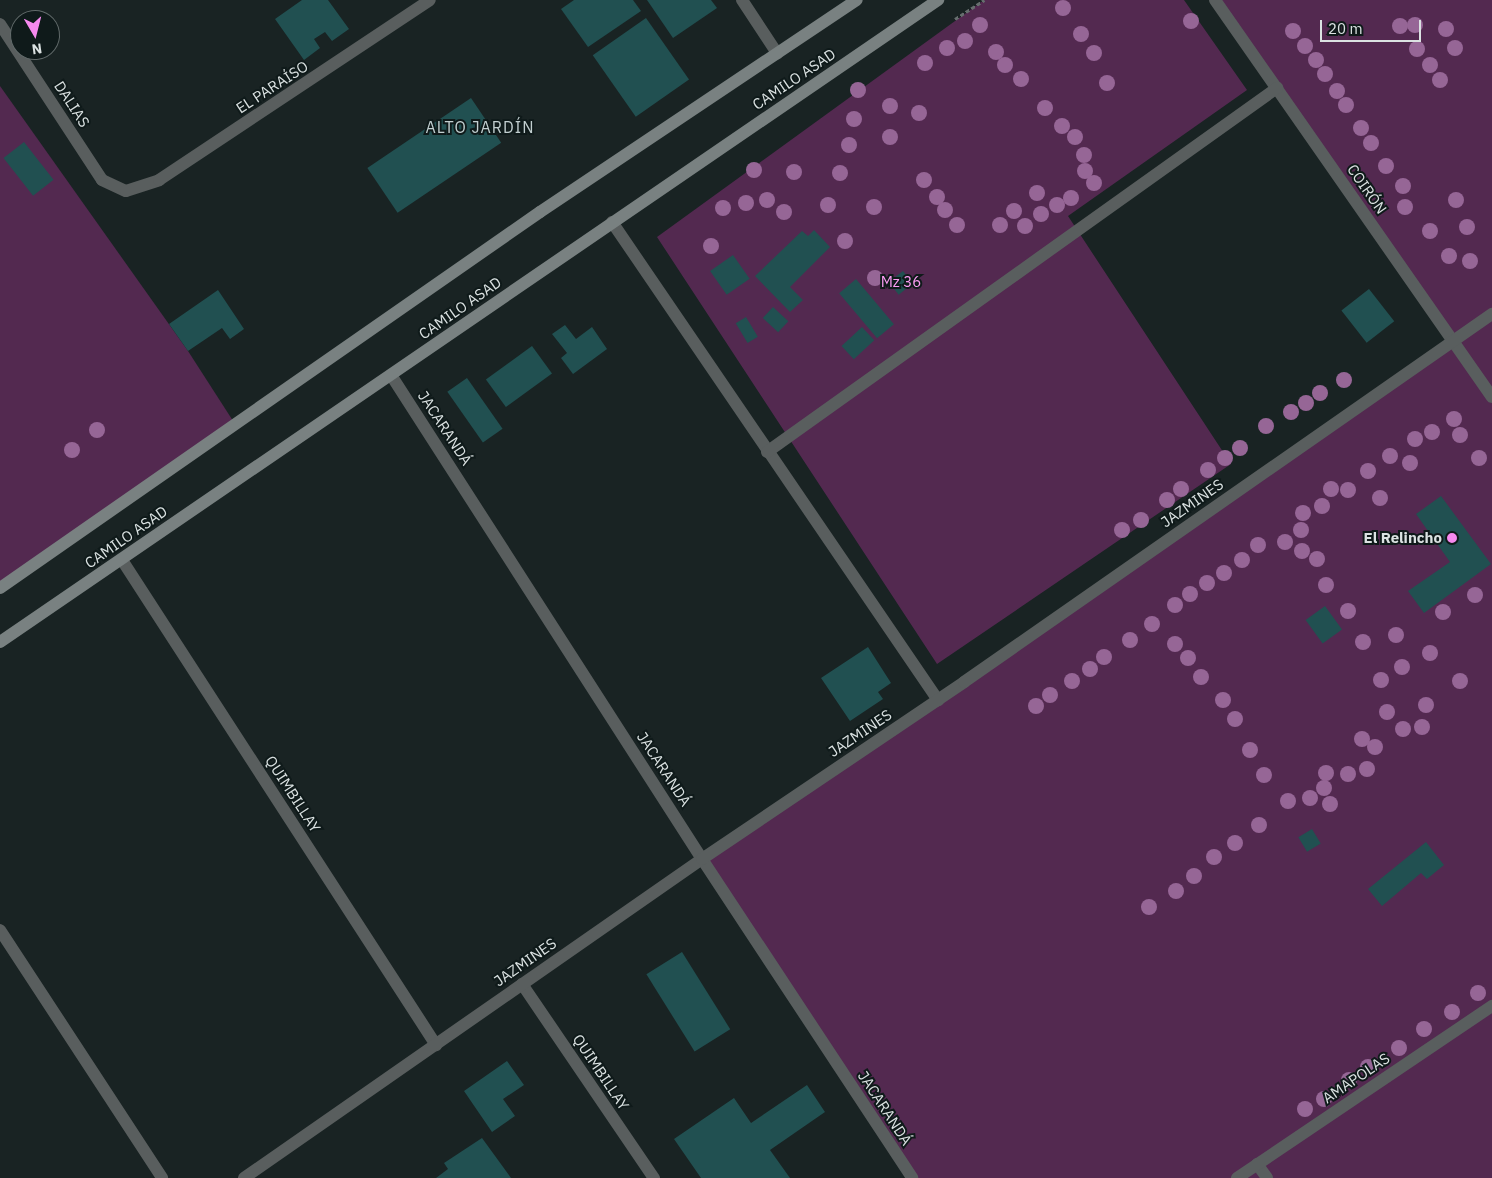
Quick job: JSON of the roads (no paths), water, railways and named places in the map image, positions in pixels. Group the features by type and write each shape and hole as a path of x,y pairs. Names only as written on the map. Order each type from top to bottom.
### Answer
{"street":[{"name":"EL PARAÍSO","path":"126,191 159,180 430,0"},
{"path":"742,0 777,53"},
{"name":"CAMILO ASAD","path":"0,588 540,212 857,0"},
{"name":"CAMILO ASAD","path":"0,642 938,0"},
{"name":"COIRÓN","path":"1215,0 1492,397"},
{"name":"DALIAS","path":"0,24 102,180 126,191"},
{"path":"767,452 1277,88"},
{"path":"612,222 767,452 938,700"},
{"name":"JAZMINES","path":"244,1178 702,859 938,700 1492,314"},
{"name":"JACARANDÁ","path":"391,375 702,859 912,1178"},
{"name":"QUIMBILLAY","path":"122,560 436,1045"},
{"path":"0,930 162,1178"},
{"name":"QUIMBILLAY","path":"522,984 654,1178"},
{"name":"AMAPOLAS","path":"1238,1178 1492,1006"},
{"path":"1257,1164 1267,1178"}],"place":[{"name":"El Relincho","path":"1452,538"}],"district":[{"name":"ALTO JARDÍN","path":"480,127"}],"park label":[{"name":"Mz 36","path":"901,282"}]}
